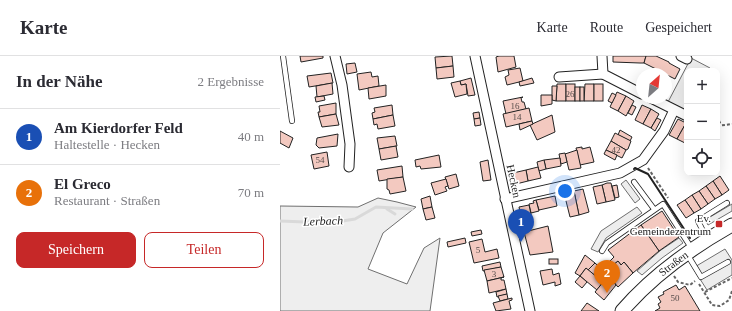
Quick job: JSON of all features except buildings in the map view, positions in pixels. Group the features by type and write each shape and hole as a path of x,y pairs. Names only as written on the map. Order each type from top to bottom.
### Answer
{"main road":[{"name":"Straßen","path":"622,311 648,282 689,251 732,225"}],"street":[{"path":"335,56 342,85 350,144 349,167"},
{"name":"Hecken","path":"475,56 530,311"},
{"path":"602,56 603,74"},
{"path":"559,77 603,74 636,91"},
{"path":"662,104 684,115"},
{"path":"505,199 620,173 643,160 664,131 674,110"}],"lane":[{"path":"283,56 292,121"},
{"path":"634,182 654,210"},
{"path":"707,240 698,222 727,203"},
{"path":"602,251 607,243 662,204 689,251 701,277 728,262"}],"path":[{"path":"721,125 732,124"},
{"path":"668,267 678,282 690,285 697,280 712,305 720,306 730,300 732,292"},
{"path":"705,293 732,278"}],"shaded area":[{"path":"691,58 710,68 686,68"},
{"path":"684,71 684,110 672,104 672,94"},
{"path":"626,180 640,199 635,203 621,184"},
{"path":"378,198 416,207 383,233 368,269 407,284 424,248 440,238 430,311 280,311 280,206 358,207"},
{"path":"732,204 732,211 708,225 705,220"},
{"path":"637,207 642,213 606,238 598,252 591,249 601,231"},
{"path":"679,238 683,243 642,275 637,271 661,250"},
{"path":"725,249 732,260 732,275 707,290 693,268"}],"waterway":[{"name":"Lerbach","path":"280,221 330,223 355,219 376,207 412,209"},
{"name":"Lerbach","path":"387,209 395,214"}],"wall":[{"path":"634,169 635,168 648,174 690,238"}],"place":[{"name":"Ev. Gemeindezentrum","path":"719,224"},
{"name":"Am Kierdorfer Feld","path":"521,242"},
{"name":"El Greco","path":"607,293"}]}
